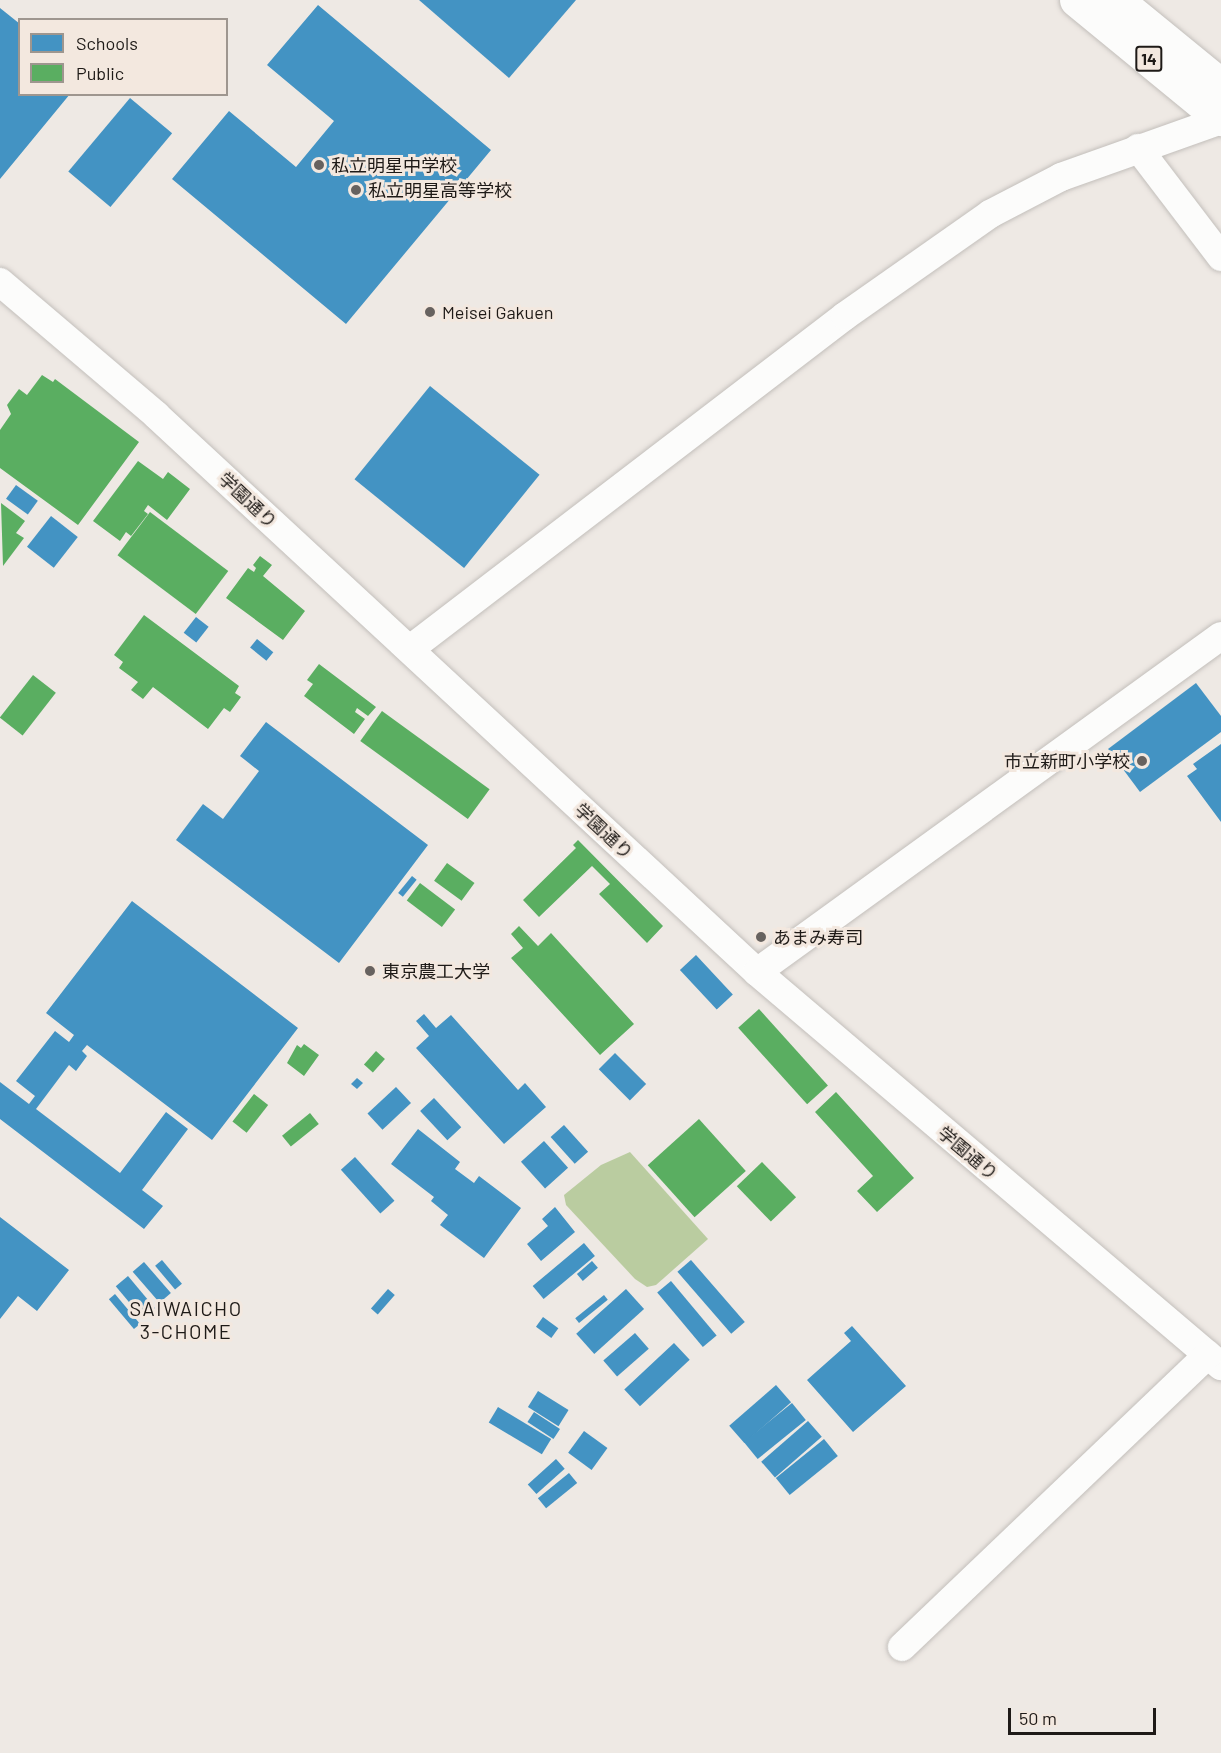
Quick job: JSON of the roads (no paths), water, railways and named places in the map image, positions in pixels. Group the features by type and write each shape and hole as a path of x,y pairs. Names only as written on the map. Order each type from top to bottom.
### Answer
{"main road":[{"name":"14","path":"1076,0 1221,120"},
{"name":"14","path":"1118,0 1221,85"}],"street":[{"path":"410,649 845,316 990,214 1061,177 1221,120"},
{"path":"1138,148 1221,257"},
{"name":"学園通り","path":"0,282 156,415 757,972 1215,1360"},
{"path":"757,972 1221,636"},
{"path":"902,1647 1215,1360"}],"place":[{"name":"私立明星中学校","path":"319,165"},
{"name":"私立明星高等学校","path":"356,190"},
{"name":"Meisei Gakuen","path":"430,312"},
{"name":"市立新町小学校","path":"1142,761"},
{"name":"あまみ寿司","path":"761,937"},
{"name":"東京農工大学","path":"370,971"}],"district":[{"name":"SAIWAICHO 3-CHOME","path":"186,1320"}]}
